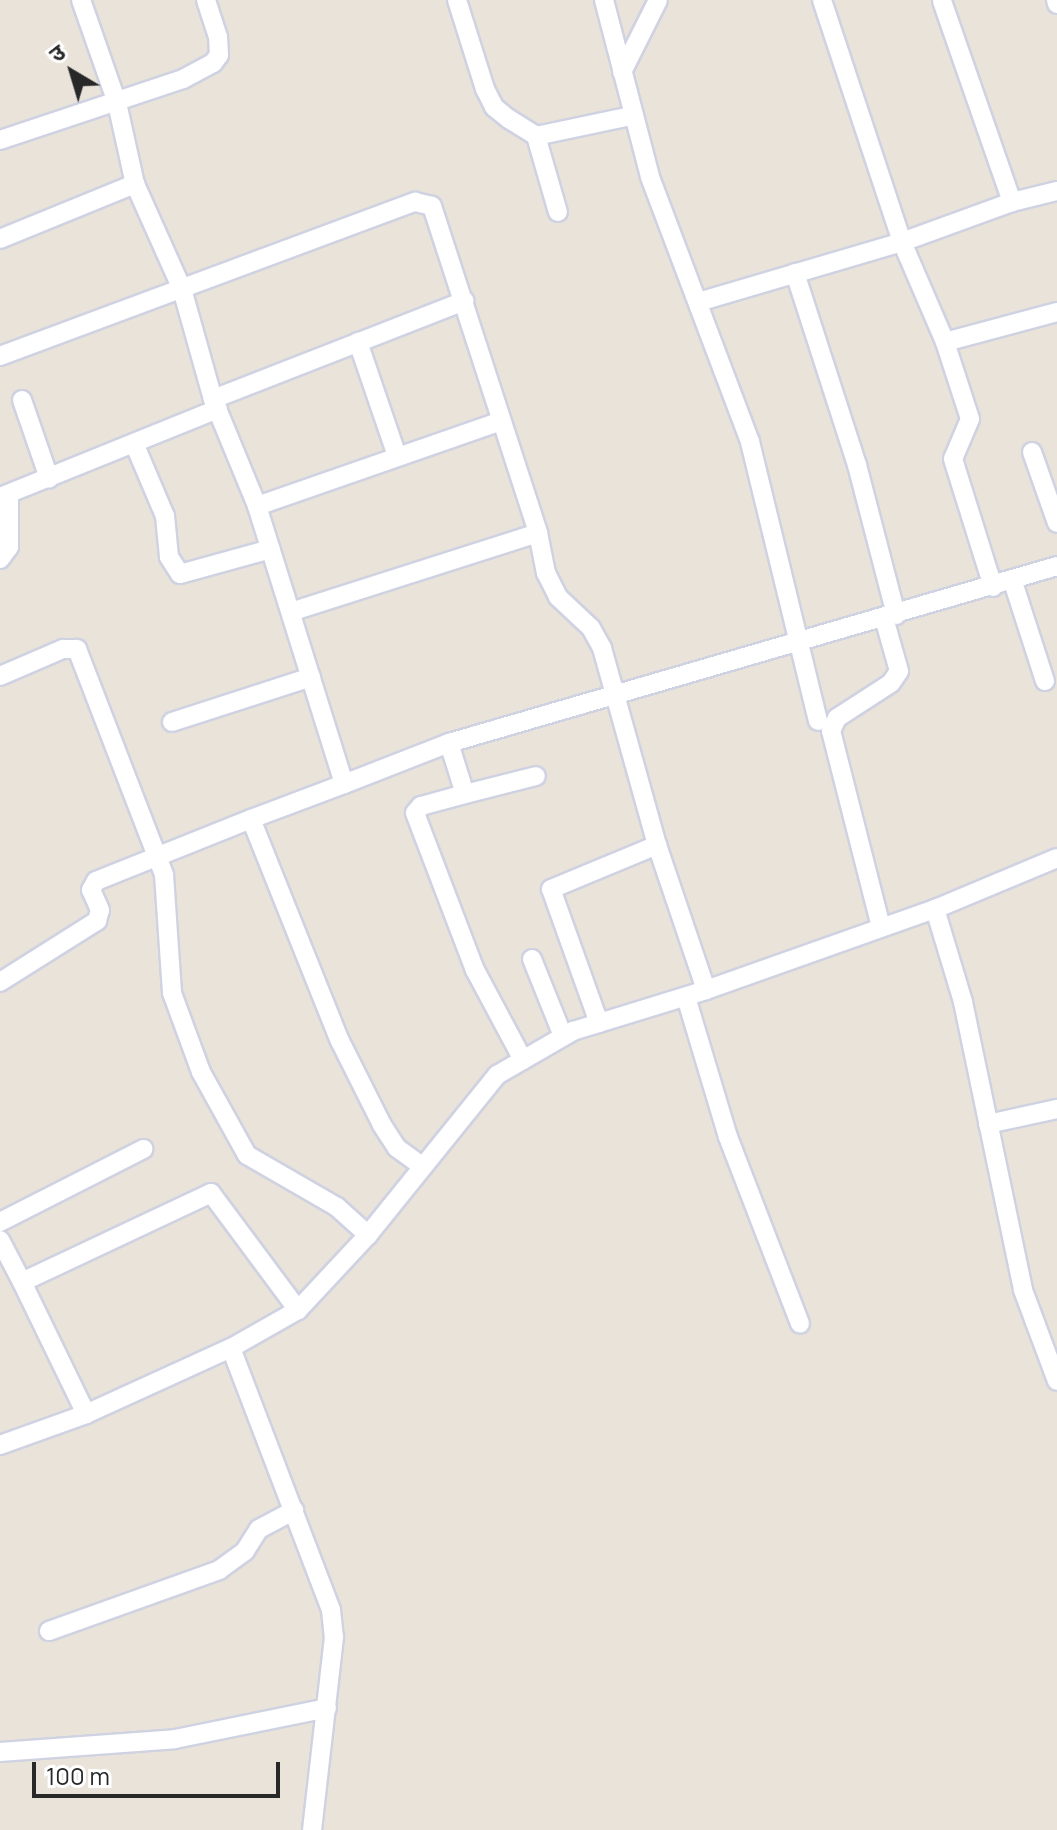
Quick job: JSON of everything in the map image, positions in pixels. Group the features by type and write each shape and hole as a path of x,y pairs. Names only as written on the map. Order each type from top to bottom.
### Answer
{"street":[{"path":"81,0 117,103 135,184 182,289 216,404 257,506 344,784"},
{"path":"0,140 117,103 213,63 219,55 218,37 206,0"},
{"path":"457,0 494,107 536,136 558,212"},
{"path":"604,0 631,116 750,442 802,642 818,721"},
{"path":"621,75 658,0"},
{"path":"822,0 902,242 945,342 970,419 955,444 953,459 993,587"},
{"path":"942,1 1012,202"},
{"path":"536,136 631,116"},
{"path":"0,239 135,184"},
{"path":"698,302 902,242 1012,202 1057,191"},
{"path":"0,356 425,201 432,206 538,533 546,573 558,597 591,628 616,696 657,845 706,990"},
{"path":"795,273 857,465 899,671 891,683 837,718 831,731 881,927"},
{"path":"0,559 9,547 4,496 134,443 358,342 465,301"},
{"path":"945,342 1057,312"},
{"path":"358,342 397,456"},
{"path":"22,400 49,478"},
{"path":"257,506 501,421"},
{"path":"134,443 165,516 169,557 180,574 271,549"},
{"path":"1032,452 1057,523"},
{"path":"291,612 538,533"},
{"path":"0,982 97,921 100,910 92,884 156,855 449,743 1013,582 1057,566"},
{"path":"1013,582 1045,681"},
{"path":"0,676 63,649 77,649 156,855 169,902 176,1012 234,1138 264,1170 337,1207 368,1235"},
{"path":"172,722 311,677"},
{"path":"449,743 465,794"},
{"path":"523,1060 475,970 415,813 421,806 536,776"},
{"path":"251,819 340,1041 397,1148 423,1167"},
{"path":"599,1023 551,889 657,845"},
{"path":"0,1445 86,1414 231,1348 298,1310 368,1235 497,1075 563,1036 686,997 935,909 1057,858"},
{"path":"935,909 963,1002 1023,1290 1057,1381"},
{"path":"532,959 563,1036"},
{"path":"686,997 728,1137 800,1324"},
{"path":"988,1124 1057,1109"},
{"path":"0,1222 143,1149"},
{"path":"22,1282 211,1193 298,1310"},
{"path":"0,1240 86,1414"},
{"path":"231,1348 331,1610 334,1637 312,1830"},
{"path":"49,1631 219,1570 245,1551 259,1529 294,1510"},
{"path":"0,1752 175,1739 327,1708"}]}
